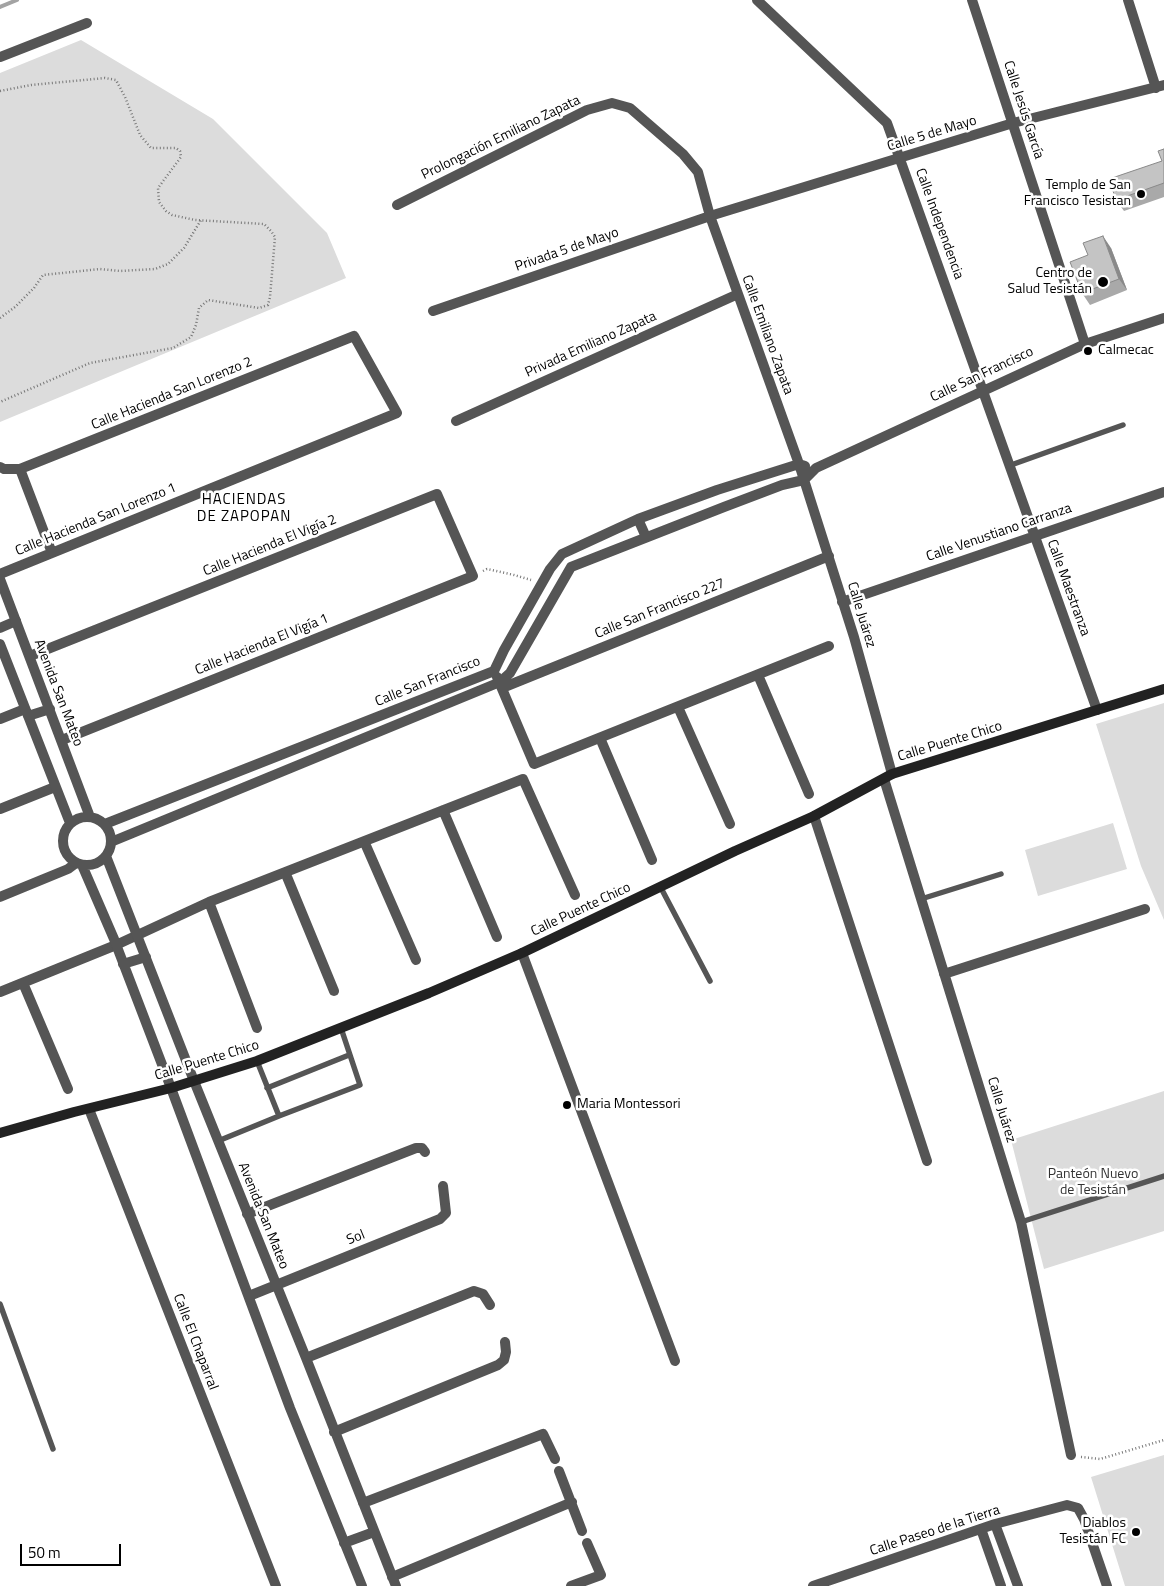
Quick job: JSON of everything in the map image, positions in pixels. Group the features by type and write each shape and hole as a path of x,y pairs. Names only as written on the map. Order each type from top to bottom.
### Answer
{"main road":[{"name":"Calle Puente Chico","path":"0,1133 89,1108 171,1088 257,1061 342,1028 522,953 814,816 888,777 1164,689"}],"street":[{"name":"Calle Independencia","path":"757,0 887,123 983,390"},
{"name":"Calle Jesús García","path":"972,0 1085,344"},
{"path":"1128,0 1160,86"},
{"path":"0,57 87,23"},
{"name":"Calle 5 de Mayo","path":"710,216 1013,123 1160,86"},
{"name":"Prolongación Emiliano Zapata","path":"397,205 587,110 612,103 630,108 683,154 698,172 710,216"},
{"name":"Calle Emiliano Zapata","path":"710,216 799,464"},
{"name":"Privada 5 de Mayo","path":"433,311 710,216"},
{"name":"Privada Emiliano Zapata","path":"456,421 738,294"},
{"name":"Calle San Francisco","path":"111,842 501,685 510,673 571,567 724,507 804,480 816,468 1085,344 1164,318"},
{"name":"Calle Hacienda San Lorenzo 1","path":"0,574 397,413 354,336"},
{"name":"Calle Hacienda San Lorenzo 2","path":"0,467 4,469 20,469 354,336"},
{"name":"Calle Maestranza","path":"983,390 1097,710"},
{"path":"571,567 556,559 562,554 638,519 717,490 799,464 816,468"},
{"name":"Calle Juárez","path":"799,464 854,637 888,777 921,899 1021,1222 1070,1455"},
{"path":"20,469 52,553"},
{"path":"717,490 724,507"},
{"name":"Calle Venustiano Carranza","path":"842,602 1164,492"},
{"name":"Calle Hacienda El Vigía 2","path":"30,656 437,494 473,576"},
{"path":"638,519 646,538"},
{"name":"Calle San Francisco 227","path":"501,685 829,556"},
{"name":"Calle San Francisco","path":"105,824 494,671 556,559"},
{"name":"Calle Hacienda El Vigía 1","path":"62,740 473,576"},
{"name":"Avenida San Mateo","path":"0,579 90,817"},
{"path":"0,628 16,622"},
{"path":"0,644 70,823"},
{"path":"494,671 534,764 828,646"},
{"path":"758,675 809,794"},
{"path":"678,707 730,824"},
{"path":"0,719 26,712 50,709"},
{"path":"600,738 652,860"},
{"path":"0,992 116,946 209,902 523,779 575,895"},
{"path":"0,809 55,787"},
{"path":"443,810 497,937"},
{"path":"814,816 927,1162"},
{"path":"0,897 79,864 95,864 106,856 110,850 110,832 105,824 98,819 90,817 79,818 70,823 64,831 62,840 64,849 69,857 79,864 124,964 290,1408 362,1586"},
{"path":"364,841 416,960"},
{"name":"Avenida San Mateo","path":"106,856 275,1286 306,1358 394,1581"},
{"path":"285,872 334,992"},
{"path":"209,902 257,1028"},
{"path":"944,974 1146,909"},
{"path":"522,953 675,1361"},
{"path":"124,964 146,957"},
{"path":"23,983 68,1089"},
{"name":"Calle El Chaparral","path":"89,1108 276,1586"},
{"path":"247,1214 416,1148 422,1148 425,1152"},
{"name":"Sol","path":"249,1296 440,1219 446,1213 443,1186"},
{"path":"306,1358 474,1291 483,1294 490,1305"},
{"path":"334,1432 498,1365 504,1360 506,1352 505,1342"},
{"path":"363,1503 543,1434 554,1459"},
{"path":"559,1472 582,1531"},
{"path":"394,1581 572,1502"},
{"name":"Calle Paseo de la Tierra","path":"816,1586 833,1583 995,1524 1067,1505 1078,1508 1084,1519 1107,1586"},
{"path":"995,1524 1018,1586"},
{"path":"980,1529 1002,1586"},
{"path":"344,1543 374,1532"},
{"path":"571,1586 601,1575 587,1543"}],"lane":[{"path":"1011,465 1123,425"},
{"path":"921,899 1001,874"},
{"path":"661,888 710,981"},
{"path":"218,1141 360,1085 342,1028"},
{"path":"268,1088 349,1055"},
{"path":"257,1061 279,1116"},
{"path":"1021,1222 1164,1176"},
{"path":"0,1304 53,1449"}],"path":[{"path":"0,91 30,85 95,78 116,80 126,97 140,135 151,148 176,148 180,151 181,157 158,188 159,202 166,211 201,220 264,224 272,231 275,237 268,306 259,308 208,300 199,308 191,337 173,348 90,363 0,402"},
{"path":"0,318 15,307 34,288 43,275 100,269 120,271 155,269 168,264 184,248 201,220"},
{"path":"473,576 487,569 542,584"},
{"path":"1070,1455 1100,1459 1164,1440"}],"green space":[{"path":"81,40 213,119 327,233 346,278 0,422 0,73"},
{"path":"1164,703 1164,920 1141,866 1096,724"},
{"path":"1113,823 1127,869 1038,896 1025,850"},
{"name":"Panteón Nuevo de Tesistán","path":"1164,1091 1164,1231 1044,1269 1011,1140"},
{"name":"Diablos Tesistán FC","path":"1164,1455 1164,1586 1125,1586 1091,1477"}],"building":[{"path":"1164,149 1164,183 1116,200 1109,179 1162,161 1158,151"},
{"path":"1103,236 1119,279 1082,293 1070,262 1088,255 1083,243"}],"waterway":[{"path":"0,7 17,0"}],"place":[{"name":"Templo de San Francisco Tesistan","path":"1141,194"},
{"name":"Centro de Salud Tesistán","path":"1103,282"},
{"name":"Calmecac","path":"1088,351"},
{"name":"Maria Montessori","path":"567,1105"},
{"name":"Diablos Tesistán FC","path":"1136,1532"}],"district":[{"name":"HACIENDAS DE ZAPOPAN","path":"244,508"}]}
